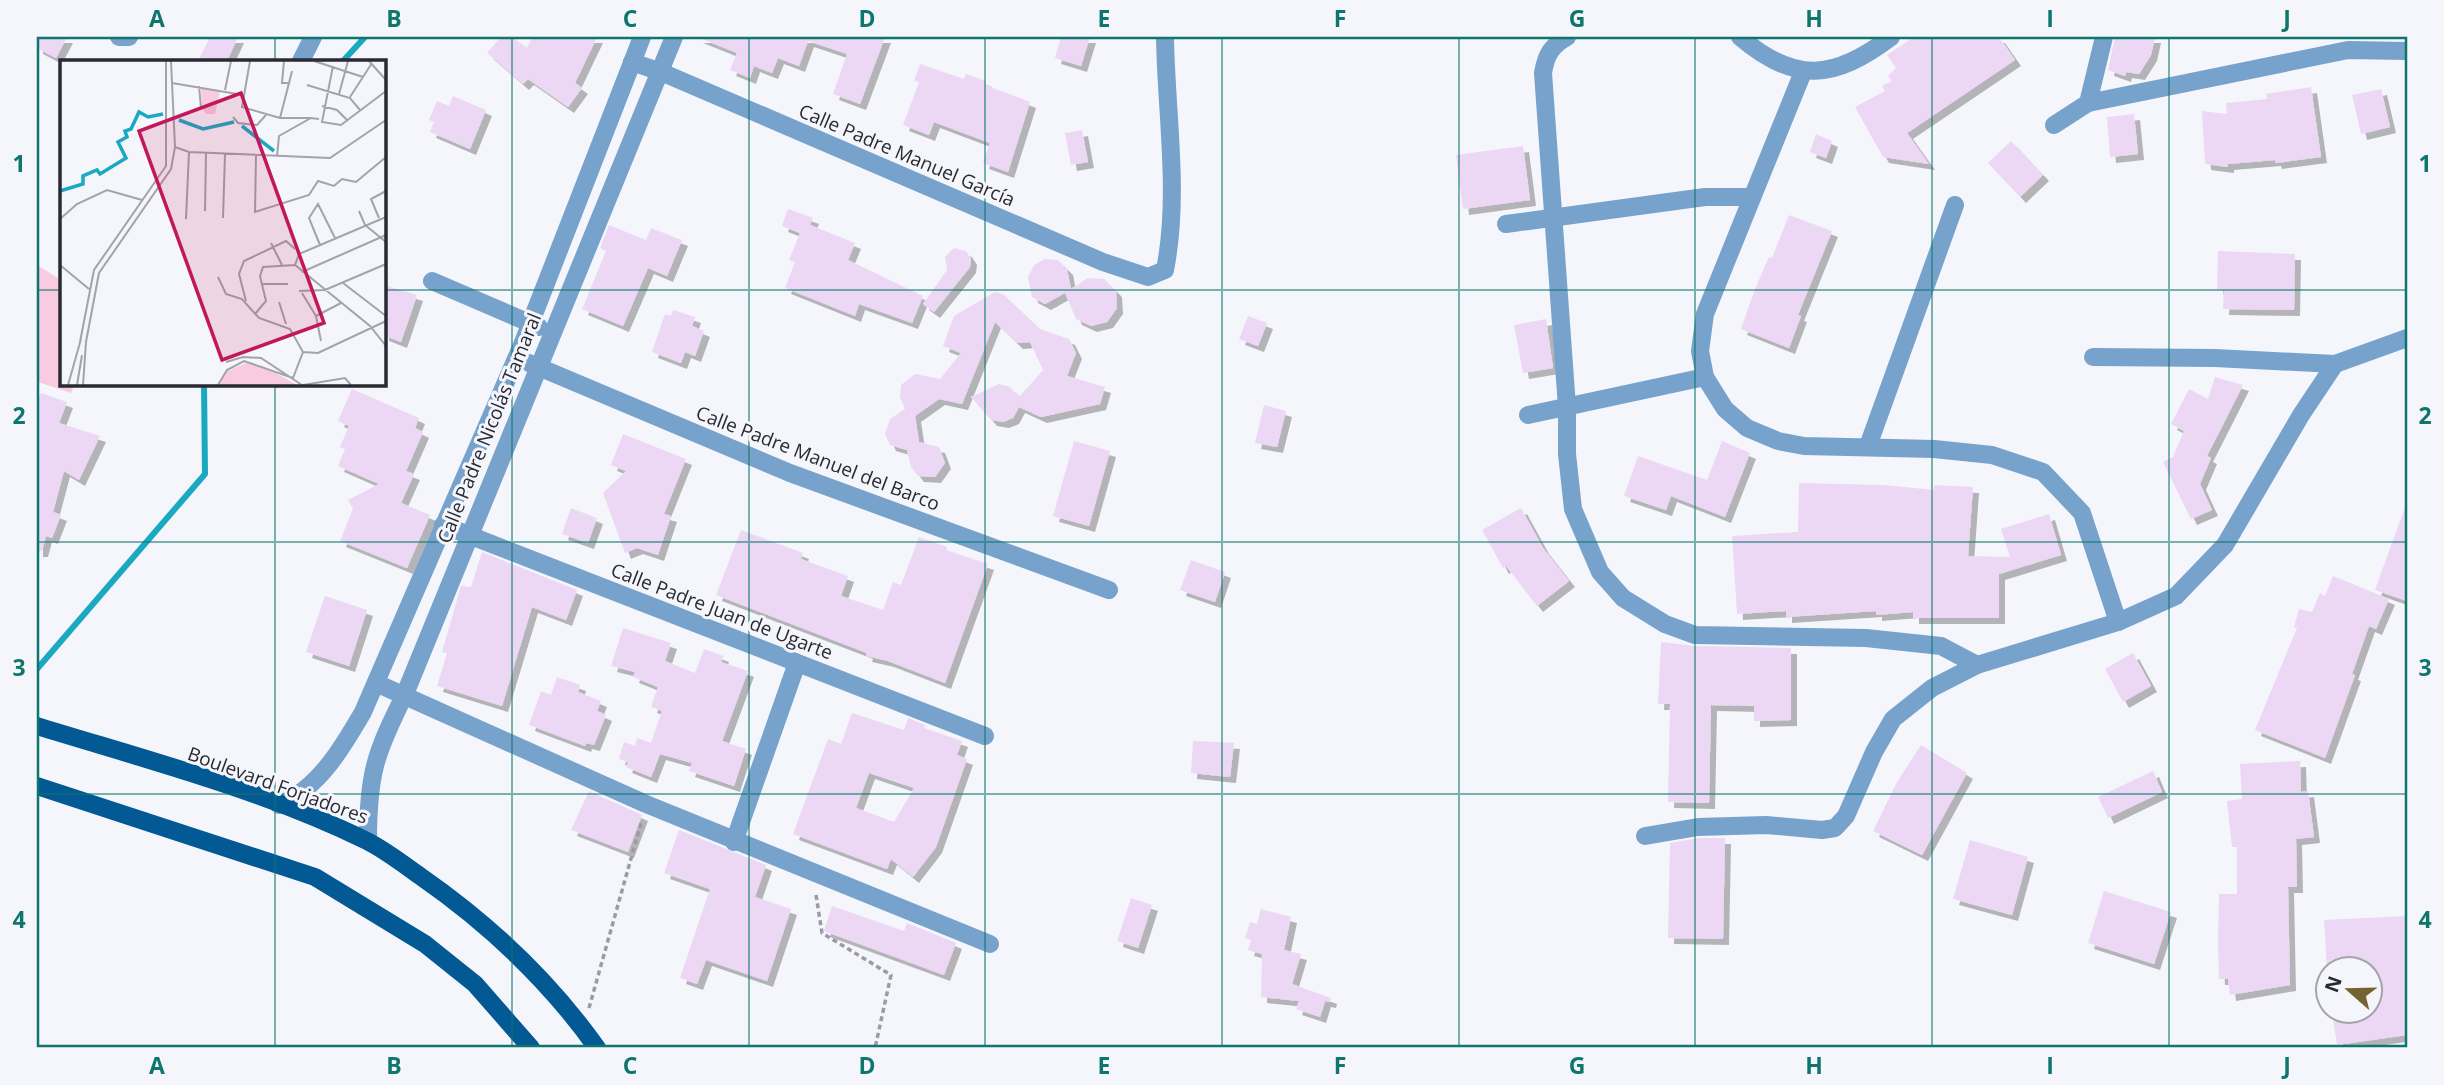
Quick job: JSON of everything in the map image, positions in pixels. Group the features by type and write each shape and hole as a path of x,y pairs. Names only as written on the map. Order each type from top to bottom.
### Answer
{"main road":[{"name":"Boulevard Forjadores","path":"37,726 279,805 369,841 474,914 536,971 597,1048"},
{"path":"37,786 315,877 425,944 475,985 531,1048"}],"street":[{"path":"302,60 313,37"},
{"name":"Calle Padre Nicolás Tamaral","path":"279,805 297,797 309,786 342,747 376,683 530,324 642,37"},
{"name":"Calle Padre Nicolás Tamaral","path":"369,841 370,779 379,747 405,694 674,37"},
{"name":"Calle Padre Manuel García","path":"632,62 661,72 1103,262 1148,277 1165,270 1170,247 1172,185 1165,37"},
{"path":"1567,37 1554,44 1543,74 1567,407 1567,453 1573,509 1600,572 1623,598 1654,618 1695,635 1866,638 1941,646 1977,665"},
{"path":"1740,37 1763,57 1803,72 1844,66 1866,56 1891,37"},
{"path":"2088,103 2104,37"},
{"path":"2054,125 2088,103 2348,43 2407,51"},
{"path":"1803,72 1705,314 1700,351 1705,377 1725,408 1747,428 1778,441 1804,446 1868,446 1992,455 2043,471 2082,513 2118,622"},
{"path":"1506,224 1705,197 1751,197"},
{"path":"1868,446 1955,205"},
{"path":"432,281 552,332"},
{"path":"2093,357 2215,358 2336,364 2407,338"},
{"name":"Calle Padre Manuel del Barco","path":"516,357 790,473 1109,590"},
{"path":"1645,836 1698,827 1766,825 1822,830 1835,828 1846,816 1874,752 1893,719 1932,688 1977,665 2118,622 2176,596 2225,545 2301,415 2336,364"},
{"path":"1528,415 1705,377"},
{"name":"Calle Padre Juan de Ugarte","path":"443,525 985,736"},
{"path":"734,842 797,663"},
{"path":"376,683 734,842 990,944"}],"path":[{"path":"583,1028 646,804"},
{"path":"807,888 816,895 822,933 891,975 875,1048"}],"shaded area":[{"path":"37,265 60,279 60,385 74,385 71,393 38,382 37,386"}],"building":[{"path":"37,37 67,37 56,58 37,48"},
{"path":"210,37 238,37 227,60 198,60"},
{"path":"501,37 512,37 527,48 532,37 597,37 575,83 582,88 568,107 528,79 523,84 487,53"},
{"path":"697,37 885,37 860,104 833,94 847,54 808,41 799,66 778,58 772,73 754,66 750,78 730,70 737,53"},
{"path":"1061,37 1090,37 1081,66 1055,58"},
{"path":"1914,37 1999,37 2015,60 1907,133 1929,164 1883,157 1855,107 1885,91 1882,86 1892,81 1888,76 1896,68 1887,55"},
{"path":"2115,37 2155,37 2151,55 2139,74 2126,72 2125,76 2108,70"},
{"path":"920,64 964,79 966,74 986,81 985,85 1030,102 1008,172 983,163 990,143 934,122 929,135 903,125 919,82 914,81"},
{"path":"2311,87 2321,157 2276,163 2275,160 2228,164 2228,167 2205,164 2202,111 2227,114 2226,103 2267,99 2266,94"},
{"path":"2381,89 2390,127 2361,134 2352,95"},
{"path":"453,96 486,110 470,149 430,132 434,122 429,120 437,101 449,106"},
{"path":"2134,114 2138,154 2110,157 2107,117"},
{"path":"1082,130 1088,162 1071,165 1065,133"},
{"path":"1816,134 1832,141 1826,158 1810,152"},
{"path":"2011,141 2043,175 2020,197 1988,163"},
{"path":"1523,146 1530,200 1463,209 1456,155"},
{"path":"788,209 813,218 810,225 855,243 848,260 923,296 912,323 859,304 855,316 785,288 795,262 789,260 800,233 782,226"},
{"path":"1789,215 1832,231 1798,315 1801,316 1789,348 1741,329 1755,289 1769,257 1772,258"},
{"path":"609,225 646,240 651,228 682,240 667,276 648,268 623,326 582,309 606,251 600,248"},
{"path":"954,248 966,251 971,259 970,267 934,312 923,304 947,270 945,257"},
{"path":"2218,251 2295,254 2294,310 2223,309 2224,290 2217,289"},
{"path":"1045,259 1058,260 1067,269 1071,289 1088,278 1104,279 1116,291 1117,308 1107,322 1091,326 1076,319 1065,293 1070,290 1045,304 1032,297 1028,277 1034,265"},
{"path":"385,283 417,295 401,342 385,336"},
{"path":"995,292 1003,294 1040,329 1069,339 1076,353 1067,376 1105,387 1100,404 1041,417 1019,407 1013,418 1003,422 991,420 971,397 999,384 1010,387 1019,397 1043,370 1030,342 1017,343 995,322 962,404 939,399 915,416 919,442 939,447 945,463 935,477 918,476 911,467 907,450 890,445 885,434 890,419 905,409 900,397 901,385 915,374 940,379 961,353 943,346 954,316"},
{"path":"673,310 695,317 692,326 704,331 695,356 685,352 681,363 652,352 665,314 671,316"},
{"path":"1248,316 1267,323 1258,346 1239,339"},
{"path":"1546,319 1553,368 1523,373 1514,325"},
{"path":"2215,377 2243,385 2207,456 2211,458 2200,484 2212,510 2191,519 2163,462 2173,457 2184,431 2171,424 2189,389 2208,399"},
{"path":"352,389 419,418 415,428 423,432 406,471 414,474 401,503 430,515 407,568 340,541 353,509 348,500 379,484 338,466 345,449 340,447 349,426 338,421"},
{"path":"41,393 67,402 59,423 100,436 79,480 64,471 53,512 61,515 52,538 46,536 42,551 37,551 37,402"},
{"path":"1264,405 1286,411 1277,447 1255,443"},
{"path":"623,434 686,459 664,514 671,516 658,555 637,548 625,553 603,493 626,471 611,465"},
{"path":"1074,441 1110,451 1089,526 1053,516"},
{"path":"1722,441 1750,453 1725,517 1671,496 1666,510 1624,496 1638,456 1707,480"},
{"path":"1799,483 1884,485 1934,490 1934,485 1973,487 1968,556 2010,557 2001,529 2049,514 2061,555 1999,574 1999,618 1913,618 1913,612 1876,615 1876,611 1786,617 1786,611 1737,614 1732,536 1798,532"},
{"path":"2407,507 2407,601 2375,590"},
{"path":"571,508 597,518 588,543 562,534"},
{"path":"1521,508 1543,548 1569,581 1537,606 1506,566 1503,568 1482,530"},
{"path":"741,530 803,553 801,559 848,576 841,596 883,610 893,582 901,585 919,537 947,547 946,550 988,564 945,683 888,661 866,656 867,653 716,595"},
{"path":"482,552 577,590 566,620 532,607 502,706 437,686 447,653 442,652 461,586 471,587"},
{"path":"1191,560 1225,572 1215,602 1180,590"},
{"path":"2333,576 2389,599 2376,629 2369,626 2352,674 2355,675 2325,758 2255,730 2297,628 2294,627 2299,609 2312,612 2320,593 2325,596"},
{"path":"325,596 367,610 349,666 306,652"},
{"path":"623,628 671,643 665,661 695,673 704,649 723,656 721,662 748,671 722,741 746,749 734,786 689,771 692,763 660,754 651,777 626,767 628,762 619,759 624,742 635,746 637,738 651,743 662,711 651,707 658,687 633,677 635,672 611,666"},
{"path":"1661,642 1695,646 1791,648 1791,720 1754,721 1754,706 1711,705 1709,803 1668,802 1670,704 1658,704"},
{"path":"2133,653 2151,686 2123,702 2105,669"},
{"path":"557,677 580,685 578,692 601,701 597,711 606,715 594,745 586,743 585,746 529,725 541,691 551,695"},
{"path":"852,713 904,730 908,718 925,725 924,728 962,741 957,755 967,759 936,847 913,877 891,859 887,869 793,834 828,739 841,744","holes":["869,773 914,788 894,822 856,808"]},
{"path":"1193,741 1234,743 1230,777 1191,773"},
{"path":"1921,745 1967,773 1922,855 1873,831 1897,782"},
{"path":"2300,761 2301,792 2308,791 2314,837 2296,839 2297,887 2288,887 2290,985 2230,995 2228,979 2219,979 2218,944 2219,894 2237,894 2237,847 2232,847 2227,801 2242,799 2240,764"},
{"path":"2153,771 2162,792 2108,818 2098,797"},
{"path":"589,791 642,815 628,852 571,830"},
{"path":"679,830 766,865 755,897 791,909 767,981 706,960 697,984 680,978 710,889 664,873"},
{"path":"1699,838 1725,838 1723,939 1668,938 1670,843"},
{"path":"1970,840 2028,857 2012,915 1953,899"},
{"path":"2104,891 2171,912 2154,964 2088,943"},
{"path":"1131,898 1152,905 1138,948 1117,941"},
{"path":"832,906 904,931 907,923 956,943 944,975 824,931"},
{"path":"1261,909 1291,917 1284,950 1301,954 1292,984 1331,998 1330,1002 1325,1001 1320,1017 1296,1009 1299,1001 1261,997 1262,954 1248,950 1251,940 1245,938 1250,922 1257,924"},
{"path":"2407,916 2407,1035 2337,1045 2334,1026 2384,1026 2384,956 2326,956 2324,920"}],"waterway":[{"path":"344,60 365,37"},
{"path":"37,669 205,474 204,385"}]}
